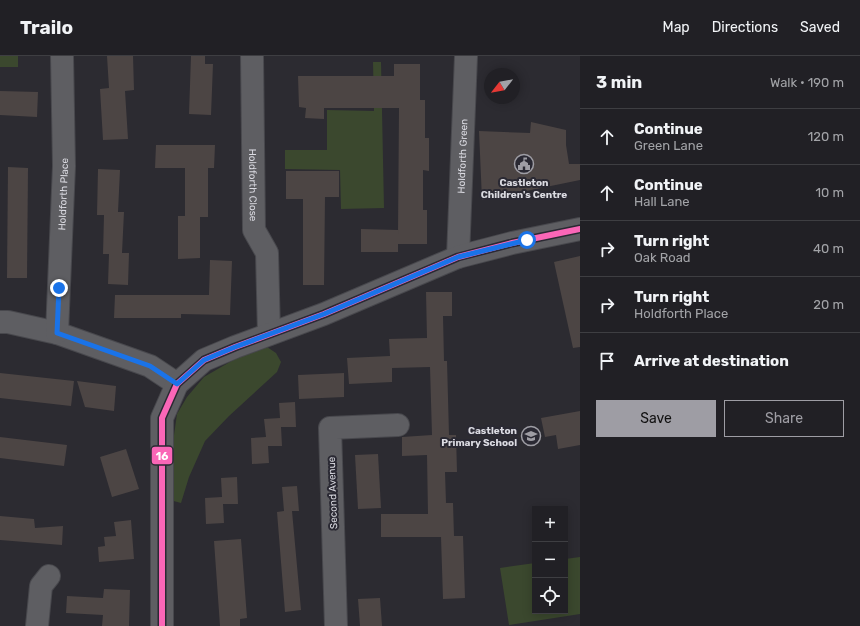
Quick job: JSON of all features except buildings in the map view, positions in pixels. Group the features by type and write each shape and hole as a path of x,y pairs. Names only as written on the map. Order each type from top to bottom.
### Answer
{"street":[{"name":"Holdforth Place","path":"57,333 64,166 62,56"},
{"name":"Holdforth Close","path":"252,56 254,230 267,253 269,334"},
{"name":"Holdforth Green","path":"458,257 466,56"},
{"path":"162,626 162,418 177,384 204,360 324,314 458,257 512,243 580,229"},
{"path":"0,322 8,322 57,333 150,366 177,384"},
{"name":"Second Avenue","path":"336,626 330,428 398,425"},
{"path":"37,626 40,586 49,576"}],"green space":[{"path":"0,56 18,56 18,67 0,67"},
{"path":"373,62 381,62 384,208 341,209 340,170 285,169 285,150 327,150 327,110 374,111"},
{"path":"267,347 276,353 281,362 277,372 229,416 205,441 189,477 181,503 170,500 173,442 177,414 187,397 204,377 235,359"},
{"path":"580,557 580,614 509,625 500,568 532,563 532,614 568,614 568,559"}],"transit line":[{"name":"16","path":"162,626 162,418 177,384 204,360 324,314 458,257 512,243 580,229"}],"place":[{"name":"Castleton Children's Centre","path":"524,164"},
{"name":"Castleton Primary School","path":"531,436"}],"route":[{"path":"59,288 57,333 150,366 177,384 204,360 235,347 324,314 458,257 527,240"}]}
